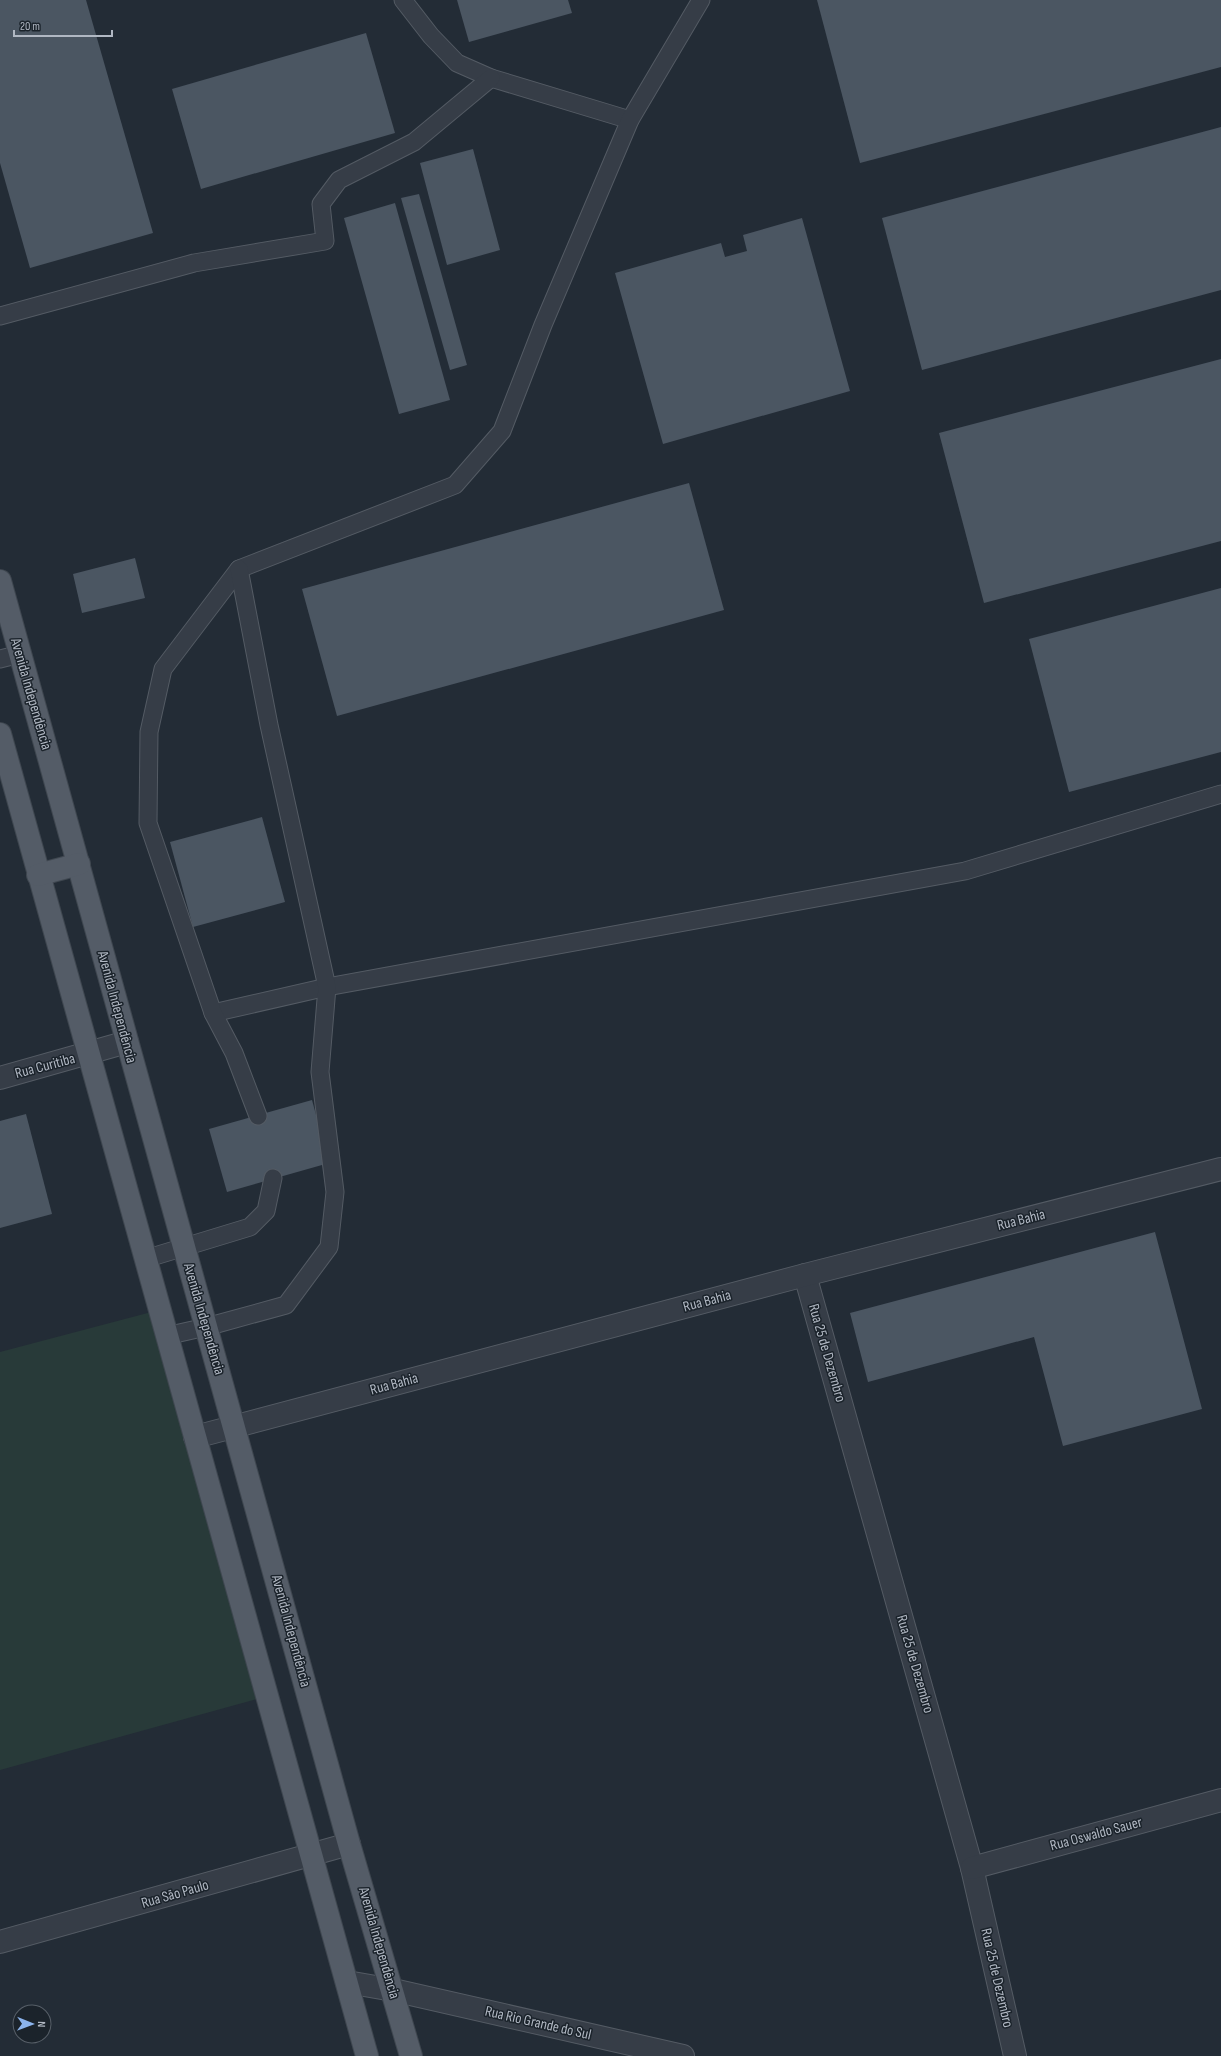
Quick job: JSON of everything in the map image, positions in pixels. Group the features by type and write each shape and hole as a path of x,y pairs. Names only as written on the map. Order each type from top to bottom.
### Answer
{"main road":[{"name":"Avenida Independência","path":"0,581 10,656 79,864 349,1844 393,1990 411,2056"},
{"path":"0,734 367,2056"},
{"path":"38,875 79,864"}],"street":[{"name":"Rua Curitiba","path":"0,1078 127,1042"},
{"name":"Rua Bahia","path":"195,1437 805,1275 1221,1169"},
{"name":"Rua 25 de Dezembro","path":"805,1275 972,1868 1015,2056"},
{"name":"Rua Oswaldo Sauer","path":"972,1868 1221,1800"},
{"name":"Rua São Paulo","path":"0,1942 349,1844"},
{"name":"Rua Rio Grande do Sul","path":"347,1982 393,1990 683,2056"}],"lane":[{"path":"403,0 431,36 457,64 491,78 630,120"},
{"path":"258,1116 234,1053 213,1013 148,823 149,732 163,669 239,569 455,485 502,430 543,325 630,120 701,0"},
{"path":"0,316 194,263 325,241 321,204 340,180 414,142 491,78"},
{"path":"166,1336 206,1327 286,1305 329,1247 335,1192 320,1072 327,987 269,725 239,569"},
{"path":"213,1013 327,987 965,871 1221,794"},
{"path":"145,1259 250,1227 266,1211 273,1178"}],"shaded area":[{"path":"159,1310 268,1696 0,1770 0,1352"}],"building":[{"path":"0,0 86,0 153,233 30,268 0,163"},
{"path":"457,0 568,0 572,13 469,42"},
{"path":"817,0 1221,0 1221,67 860,163"},
{"path":"366,33 395,133 201,189 172,89"},
{"path":"1221,127 1221,290 922,370 882,218"},
{"path":"473,149 500,250 447,265 420,163"},
{"path":"419,194 467,365 450,370 401,198"},
{"path":"395,203 450,400 399,414 344,218"},
{"path":"802,218 850,391 663,444 615,273 721,243 725,257 747,251 743,235"},
{"path":"1221,359 1221,541 984,603 939,433"},
{"path":"689,483 724,610 337,716 302,589"},
{"path":"135,558 145,598 82,613 73,574"},
{"path":"1221,588 1221,752 1069,792 1029,639"},
{"path":"262,817 285,902 193,927 170,842"},
{"path":"312,1100 329,1163 227,1192 209,1129"},
{"path":"26,1114 52,1214 0,1228 0,1121"},
{"path":"1155,1232 1202,1409 1063,1446 1034,1337 868,1382 850,1313"}]}
